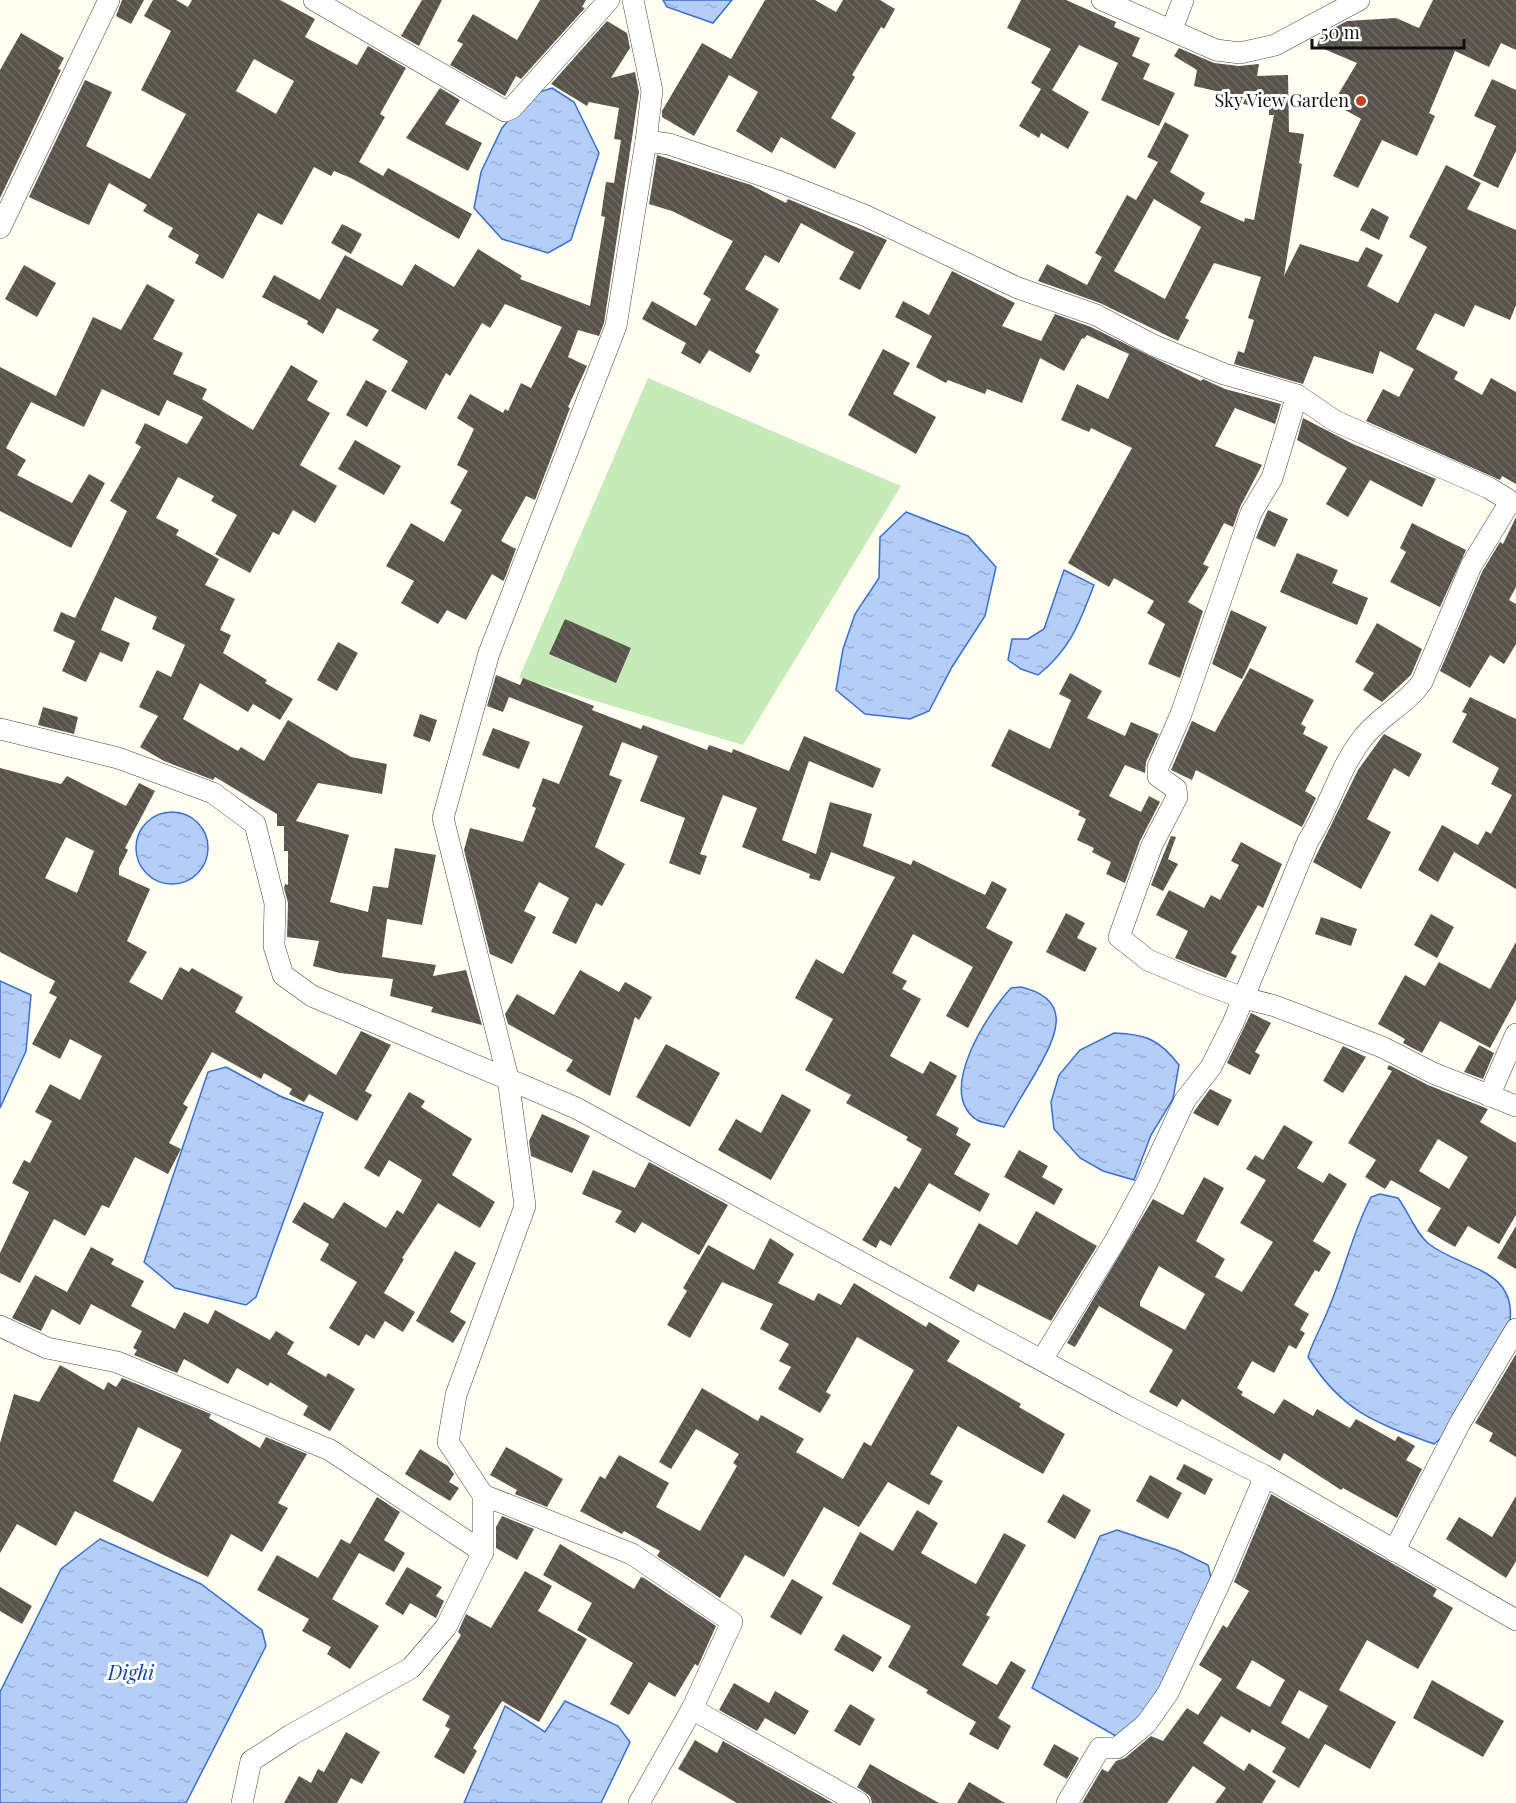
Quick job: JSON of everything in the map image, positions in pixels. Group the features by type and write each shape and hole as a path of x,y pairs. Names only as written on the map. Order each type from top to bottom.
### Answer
{"street":[{"path":"0,228 109,0"},
{"path":"314,0 505,111 513,108 609,0"},
{"path":"242,1803 251,1761 291,1735 411,1668 446,1627 483,1552 483,1495 448,1442 456,1395 525,1206 508,1078 443,818 489,653 616,326 652,91 633,0"},
{"path":"1102,0 1216,50 1240,52 1275,45 1359,0"},
{"path":"1172,29 1183,0"},
{"path":"646,141 669,144 778,181 864,215 1018,288 1096,315 1153,345 1224,374 1297,395 1335,421 1489,488 1507,499 1511,508 1471,567 1422,682 1414,694 1388,712 1361,739 1343,771 1321,822 1304,850 1244,998 1211,1067 1185,1100 1147,1182 1115,1241 1043,1358"},
{"path":"1297,395 1272,478 1251,513 1180,714 1158,767 1158,776 1176,789 1177,797 1152,845 1119,937 1148,960 1244,998 1275,1006 1382,1047 1432,1073 1516,1106"},
{"path":"0,729 118,758 213,793 255,824 275,903 274,946 283,975 312,996 576,1108 1043,1358 1126,1406 1265,1476 1516,1620"},
{"path":"1488,1096 1516,1034"},
{"path":"0,1326 47,1348 117,1362 330,1450 483,1552"},
{"path":"1394,1551 1460,1423 1516,1329"},
{"path":"1067,1803 1100,1748 1116,1748 1146,1724 1168,1693 1221,1580 1265,1476"},
{"path":"483,1495 632,1554 732,1622 692,1709 639,1803"},
{"path":"692,1709 859,1803"}],"green space":[{"path":"648,378 901,486 743,745 519,678"}],"water":[{"path":"663,0 732,0 713,23 667,7"},
{"path":"552,88 574,102 599,153 571,240 548,253 502,239 474,208 481,172 502,128 530,95"},
{"path":"906,512 968,536 996,567 985,616 952,667 929,711 910,719 865,714 836,690 843,649 855,614 879,578 880,537"},
{"path":"1064,570 1094,585 1073,634 1058,656 1038,675 1021,669 1008,660 1012,639 1028,639 1044,629"},
{"path":"172,812 192,818 202,828 208,848 202,868 192,878 172,884 152,878 142,868 136,848 142,828 152,818"},
{"path":"0,981 31,995 26,1051 0,1108"},
{"path":"1021,987 1038,993 1049,1001 1055,1011 1056,1023 1049,1048 1004,1127 977,1120 966,1107 962,1091 964,1072 970,1052 990,1015 1011,988"},
{"path":"1114,1033 1135,1035 1151,1040 1159,1044 1179,1065 1173,1099 1151,1135 1134,1180 1103,1171 1080,1158 1054,1129 1051,1102 1059,1075 1080,1050"},
{"path":"226,1067 280,1096 323,1113 256,1297 246,1305 175,1288 144,1262 208,1072"},
{"path":"1380,1194 1398,1198 1424,1240 1429,1244 1495,1280 1504,1290 1510,1304 1510,1321 1446,1434 1434,1444 1378,1422 1362,1413 1334,1391 1308,1357 1334,1296 1364,1211 1371,1197"},
{"path":"1117,1530 1177,1550 1208,1565 1213,1586 1170,1674 1140,1718 1121,1739 1032,1688 1100,1536"},
{"name":"Dighi","path":"100,1539 201,1584 262,1630 266,1646 186,1803 0,1803 0,1692 61,1569"},
{"path":"565,1701 618,1726 630,1742 601,1803 464,1803 505,1706 545,1732"}],"building":[{"path":"122,0 144,0 131,24 116,16"},
{"path":"153,0 176,0 188,7 192,0 280,0 315,19 305,37 357,65 368,46 406,68 380,114 385,117 359,162 383,176 388,168 472,214 459,239 351,178 334,171 331,176 314,167 282,225 258,213 223,279 195,263 199,255 168,237 173,228 143,211 147,205 109,183 89,225 29,197 85,80 112,92 86,146 150,179 186,114 141,90 171,31 144,16","holes":["254,59 294,81 276,114 236,91"]},
{"path":"422,0 442,0 419,46 401,36"},
{"path":"540,0 586,0 582,7 585,8 521,79 516,76 505,96 450,65 463,44 457,41 473,14 517,40"},
{"path":"765,0 815,0 836,12 843,0 880,0 895,9 884,29 881,27 852,75 855,77 831,118 856,133 835,169 781,137 772,153 736,131 758,92 729,75 694,136 662,117 662,111 702,43 731,59"},
{"path":"1021,0 1066,0 1116,22 1114,27 1140,38 1132,56 1150,64 1143,79 1175,93 1159,126 1101,100 1118,63 1079,45 1052,90 1089,112 1068,149 1041,133 1039,138 1019,126 1041,89 1031,83 1051,49 1007,28"},
{"path":"1433,0 1516,0 1516,50 1501,43 1489,67 1455,51 1429,113 1435,116 1417,156 1382,140 1358,188 1333,176 1361,119 1333,103 1357,63 1317,46 1321,35 1347,21 1396,18 1419,28"},
{"path":"607,21 627,33 630,48 611,78 635,72 639,92 604,323 599,336 578,330 568,357 587,366 568,407 570,408 535,500 526,496 501,541 516,549 505,578 503,581 492,574 466,620 447,610 438,624 401,603 414,581 386,566 411,523 444,542 462,510 450,503 468,471 457,465 474,429 457,418 470,394 503,413 505,409 508,411 521,383 531,388 562,327 505,304 490,328 482,323 450,376 446,373 426,410 391,391 408,361 372,340 379,330 337,308 323,334 307,324 308,321 262,297 274,275 320,300 345,255 402,286 415,264 454,287 478,249 522,276 520,279 590,306 605,217 601,216 606,182 614,183 621,140 614,139 619,108 589,102 587,106 551,84"},
{"path":"21,33 64,58 58,69 61,70 0,198 0,70"},
{"path":"1179,48 1214,63 1239,66 1259,64 1257,76 1288,75 1289,132 1304,134 1299,163 1302,164 1284,276 1300,244 1358,262 1366,247 1383,255 1367,286 1398,303 1427,247 1409,237 1446,165 1481,183 1467,209 1516,230 1516,305 1510,320 1475,305 1464,327 1435,313 1416,349 1458,372 1454,379 1482,395 1491,378 1516,392 1516,484 1502,476 1500,480 1366,421 1383,389 1399,397 1414,369 1380,351 1373,374 1314,356 1303,384 1234,364 1238,351 1244,353 1254,320 1248,318 1261,277 1214,263 1185,318 1189,320 1178,341 1100,303 1038,281 1047,264 1087,285 1102,257 1095,253 1127,195 1136,200 1158,162 1147,157 1165,122 1189,135 1170,172 1205,193 1200,202 1244,222 1245,218 1254,220 1274,115 1269,115 1269,109 1228,101 1229,94 1194,86 1197,70 1174,56","holes":["1154,199 1201,227 1165,299 1114,271"]},
{"path":"1492,79 1516,90 1516,151 1498,188 1473,176 1496,126 1474,116"},
{"path":"440,88 460,100 445,124 482,143 468,171 406,138"},
{"path":"657,155 751,185 786,203 788,199 887,240 860,290 839,279 854,252 801,223 779,263 765,255 745,289 779,309 755,352 760,355 750,373 709,350 700,364 681,353 686,343 642,319 652,301 696,326 711,299 703,294 733,241 672,211 649,204"},
{"path":"1372,208 1389,217 1379,240 1360,230"},
{"path":"342,224 362,234 351,254 331,243"},
{"path":"24,265 56,283 37,317 5,299"},
{"path":"952,271 1015,303 1002,326 1041,341 1055,314 1091,327 1201,381 1203,379 1225,389 1281,404 1275,424 1235,408 1215,446 1262,465 1240,507 1233,527 1224,523 1203,564 1209,567 1188,602 1203,611 1180,678 1148,664 1165,624 1147,613 1154,601 1114,578 1109,587 1068,563 1132,448 1091,428 1089,432 1061,420 1077,384 1108,399 1129,354 1087,335 1084,339 1082,338 1064,371 1040,358 1022,403 987,389 985,394 948,380 946,383 916,367 932,336 895,317 903,301 929,315"},
{"path":"147,284 175,300 153,339 183,353 173,374 207,389 202,399 253,430 291,365 318,381 307,400 330,413 300,465 337,486 315,523 293,510 279,535 273,532 250,573 215,554 237,515 211,501 214,496 178,477 156,518 179,530 176,535 219,559 205,585 235,599 220,630 231,635 223,653 267,680 265,683 293,699 280,720 253,704 248,712 200,683 183,719 238,751 241,747 264,761 288,720 351,757 387,764 382,794 318,783 296,821 349,835 330,902 368,912 373,886 388,888 395,848 436,855 422,925 387,919 382,957 436,965 433,976 466,970 482,1025 431,1012 433,1007 390,996 393,979 340,973 313,966 319,941 287,937 288,903 284,888 285,884 288,885 288,851 284,851 284,826 277,826 277,814 215,777 213,780 164,761 140,747 158,716 139,707 157,670 171,677 185,645 152,629 157,617 115,597 101,630 130,643 122,662 100,652 86,682 62,671 75,641 53,631 61,612 75,618 127,511 110,501 141,447 135,443 145,423 187,444 203,417 167,400 159,416 102,389 84,427 31,402 6,448 26,460 17,475 72,503 89,474 105,483 71,548 0,511 0,367 56,396 93,317 121,330"},
{"path":"883,349 910,363 893,394 936,417 916,454 848,415"},
{"path":"366,380 387,391 367,427 346,415"},
{"path":"1303,418 1353,444 1436,479 1422,507 1370,480 1348,517 1326,504 1347,468 1297,440"},
{"path":"355,440 401,466 384,495 338,469"},
{"path":"1268,510 1288,519 1275,547 1256,538"},
{"path":"1516,517 1516,587 1509,600 1516,604 1516,644 1504,664 1490,655 1470,688 1440,671 1482,572 1500,542 1503,544"},
{"path":"1412,523 1466,550 1440,607 1390,582 1406,552 1400,548"},
{"path":"1297,553 1338,570 1332,583 1368,598 1357,625 1280,592"},
{"path":"1231,610 1267,627 1242,679 1212,664"},
{"path":"565,619 631,648 616,683 549,654"},
{"path":"1377,623 1422,649 1411,675 1382,702 1363,690 1374,673 1355,662"},
{"path":"338,642 358,653 337,691 317,680"},
{"path":"1250,668 1314,700 1301,724 1306,727 1303,734 1328,747 1305,791 1316,798 1302,827 1196,770 1192,780 1171,770 1192,721 1215,732"},
{"path":"1070,673 1102,691 1087,718 1125,736 1131,722 1159,734 1146,762 1145,773 1125,765 1109,796 1141,812 1149,796 1160,802 1140,841 1125,883 1106,874 1111,862 1092,852 1094,848 1077,840 1086,819 1078,815 1080,811 991,766 1009,729 1050,749 1071,700 1059,694"},
{"path":"496,675 520,685 523,678 594,706 592,710 641,729 643,725 707,750 709,745 732,753 733,749 789,771 804,736 881,769 873,788 809,761 782,840 816,854 830,802 872,814 863,846 911,865 913,860 985,895 992,881 1007,889 986,928 1013,942 968,1028 946,1016 973,967 913,934 892,973 907,981 902,989 921,999 890,1056 923,1074 930,1061 957,1076 936,1115 959,1128 956,1135 971,1144 954,1174 990,1194 980,1212 929,1183 891,1246 880,1240 876,1248 862,1240 895,1186 899,1189 922,1149 906,1140 908,1137 846,1103 851,1095 805,1070 833,1019 795,998 816,959 843,974 895,877 831,852 820,881 809,878 810,874 742,847 757,808 723,795 700,854 707,856 700,875 669,863 685,818 640,801 658,756 622,742 609,775 622,780 595,847 625,864 602,906 596,903 576,944 552,933 569,898 539,882 524,911 536,917 512,964 490,954 464,850 470,828 523,842 536,808 532,806 543,778 559,784 583,726 509,697 503,712 487,706"},
{"path":"1470,697 1516,719 1516,889 1454,852 1438,882 1418,870 1442,825 1478,845 1486,831 1491,834 1512,795 1491,784 1499,768 1452,742 1467,714 1462,712"},
{"path":"43,707 78,717 74,734 38,725"},
{"path":"420,714 437,720 430,742 413,736"},
{"path":"493,728 530,742 519,769 482,755"},
{"path":"1384,734 1422,754 1409,777 1394,768 1367,819 1391,832 1361,889 1313,862 1358,770"},
{"path":"0,768 61,784 67,776 126,806 139,783 155,791 125,848 128,850 119,868 119,875 150,889 127,941 147,952 129,982 162,1000 180,967 189,972 192,968 243,997 235,1012 336,1075 361,1031 391,1045 365,1091 372,1095 357,1121 309,1094 304,1102 289,1094 292,1089 264,1073 261,1079 212,1052 183,1104 188,1107 169,1143 181,1149 168,1174 135,1157 109,1208 102,1205 85,1236 54,1219 20,1283 0,1273 0,1253 29,1192 12,1183 24,1160 30,1163 52,1121 35,1112 50,1084 80,1100 102,1056 70,1039 60,1059 32,1044 57,997 49,993 55,981 0,952","holes":["66,837 94,851 77,893 45,878"]},
{"path":"1171,836 1176,837 1168,859 1178,864 1163,891 1151,885"},
{"path":"1241,842 1282,864 1263,908 1258,905 1231,953 1237,956 1226,978 1175,958 1188,931 1156,915 1169,890 1204,908 1211,895 1220,900 1239,865 1231,861"},
{"path":"1066,913 1085,923 1077,938 1097,948 1085,972 1046,952"},
{"path":"1431,914 1454,927 1437,958 1414,945"},
{"path":"1321,917 1357,929 1351,946 1315,934"},
{"path":"1516,942 1516,1000 1490,1048 1440,1021 1422,1053 1403,1043 1405,1039 1378,1024 1405,975 1425,986 1439,962 1490,989"},
{"path":"580,970 619,992 625,982 652,997 639,1020 635,1017 610,1096 566,1071 573,1060 508,1024 505,1014 517,994 554,1015"},
{"path":"1251,1013 1271,1023 1255,1052 1260,1055 1250,1075 1227,1063"},
{"path":"666,1044 720,1073 690,1127 636,1097"},
{"path":"1479,1045 1494,1053 1483,1079 1464,1072"},
{"path":"1343,1046 1366,1057 1343,1093 1323,1081"},
{"path":"1389,1065 1428,1085 1488,1109 1480,1122 1516,1143 1516,1215 1499,1244 1468,1226 1455,1247 1427,1231 1441,1208 1391,1180 1385,1189 1365,1177 1376,1160 1348,1143 1392,1071 1387,1069","holes":["1438,1139 1468,1157 1449,1189 1419,1171"]},
{"path":"1210,1089 1232,1100 1218,1126 1193,1113"},
{"path":"409,1092 425,1101 421,1107 472,1139 452,1175 495,1202 480,1228 438,1203 402,1258 404,1259 384,1293 415,1312 403,1332 385,1321 374,1339 366,1334 359,1346 329,1328 357,1282 320,1260 329,1244 292,1222 304,1202 333,1219 344,1202 386,1228 397,1210 403,1214 422,1180 389,1160 379,1177 364,1168"},
{"path":"782,1094 811,1110 771,1180 718,1150 736,1119 761,1133"},
{"path":"542,1114 590,1136 572,1173 531,1156 529,1141"},
{"path":"1284,1125 1313,1142 1297,1168 1323,1183 1329,1173 1347,1184 1313,1241 1331,1252 1319,1272 1315,1270 1294,1305 1309,1314 1300,1330 1305,1333 1296,1349 1289,1345 1274,1373 1252,1361 1237,1388 1243,1392 1241,1395 1274,1414 1284,1399 1313,1416 1317,1409 1350,1428 1356,1419 1395,1441 1398,1436 1415,1446 1406,1460 1422,1469 1397,1518 1343,1488 1341,1490 1284,1453 1280,1461 1182,1399 1177,1407 1149,1392 1173,1350 1099,1306 1075,1347 1067,1343 1153,1199 1183,1215 1204,1177 1224,1188 1196,1241 1225,1259 1215,1277 1242,1292 1273,1242 1240,1223 1266,1180 1246,1169 1255,1155 1263,1160","holes":["1159,1266 1205,1294 1185,1330 1140,1306"]},
{"path":"1019,1150 1048,1166 1042,1177 1063,1189 1054,1205 1004,1177"},
{"path":"649,1162 728,1205 699,1255 642,1222 635,1233 615,1222 622,1211 582,1194 593,1170 635,1188"},
{"path":"1036,1211 1097,1246 1051,1321 978,1284 974,1292 949,1278 979,1223 1017,1245"},
{"path":"1516,1226 1516,1269 1497,1258"},
{"path":"770,1238 794,1254 778,1283 814,1301 818,1293 841,1305 854,1283 926,1327 929,1322 960,1341 947,1361 1021,1404 1019,1407 1065,1434 1043,1474 958,1426 930,1474 943,1481 929,1505 888,1482 859,1527 824,1507 784,1577 745,1555 720,1598 657,1556 660,1551 580,1511 600,1476 605,1479 619,1455 669,1483 656,1507 700,1531 737,1466 733,1463 739,1454 696,1429 671,1469 659,1462 702,1388 758,1421 761,1415 804,1439 796,1452 843,1479 864,1442 871,1446 914,1370 857,1337 826,1392 831,1395 820,1413 778,1389 791,1367 779,1361 789,1344 760,1329 773,1304 722,1282 690,1338 667,1325 687,1291 683,1288 708,1245 754,1270"},
{"path":"91,1247 114,1259 111,1264 144,1281 131,1306 175,1329 184,1312 208,1324 215,1310 270,1340 276,1331 294,1342 287,1354 326,1377 328,1373 355,1389 330,1431 303,1415 308,1406 270,1382 268,1386 237,1368 228,1384 184,1359 177,1373 134,1355 137,1350 133,1348 142,1331 91,1304 80,1325 52,1309 41,1331 12,1318 35,1275 67,1292"},
{"path":"455,1251 476,1263 450,1312 466,1322 453,1343 416,1321"},
{"path":"1516,1354 1516,1457 1489,1441 1493,1433 1475,1423"},
{"path":"60,1365 104,1390 108,1382 116,1387 122,1378 211,1414 209,1418 260,1448 266,1437 307,1454 278,1503 288,1508 262,1552 231,1534 208,1577 75,1511 56,1546 17,1524 0,1553 0,1443 14,1394 39,1402","holes":["138,1427 182,1450 153,1502 113,1481"]},
{"path":"506,1447 563,1479 547,1507 515,1494 517,1490 490,1475"},
{"path":"420,1449 448,1466 454,1474 449,1482 459,1488 450,1501 405,1474"},
{"path":"1184,1464 1213,1479 1205,1495 1176,1479"},
{"path":"1150,1475 1182,1493 1168,1519 1136,1501"},
{"path":"1063,1494 1091,1510 1075,1539 1047,1522"},
{"path":"1271,1494 1437,1589 1433,1596 1453,1608 1418,1669 1367,1640 1339,1690 1396,1722 1370,1769 1325,1744 1299,1788 1272,1772 1286,1748 1252,1729 1250,1733 1221,1716 1203,1743 1244,1771 1249,1763 1276,1781 1262,1803 1215,1803 1226,1788 1193,1766 1167,1803 1082,1803 1102,1769 1108,1772 1116,1761 1125,1758 1151,1736 1163,1741 1187,1708 1198,1715 1222,1679 1199,1665 1223,1625 1227,1628 1249,1591 1234,1582","holes":["1252,1660 1285,1680 1270,1707 1236,1688","1299,1690 1328,1706 1309,1739 1281,1723"]},
{"path":"1516,1496 1516,1561 1506,1578 1446,1539 1459,1517 1492,1537"},
{"path":"377,1497 400,1512 384,1540 405,1553 394,1572 359,1553 332,1599 379,1626 350,1669 327,1654 331,1647 302,1631 309,1619 257,1590 277,1555 318,1578 341,1539 350,1544"},
{"path":"917,1510 938,1523 921,1553 976,1584 1004,1533 1026,1545 986,1615 990,1617 962,1665 997,1685 1011,1661 1026,1670 998,1718 1011,1726 998,1750 969,1734 976,1722 926,1693 928,1690 888,1667 911,1626 832,1584 860,1532 893,1551"},
{"path":"502,1516 534,1529 517,1560 496,1548 496,1527"},
{"path":"560,1544 634,1589 641,1577 644,1578 716,1626 698,1666 695,1664 675,1697 649,1682 629,1715 610,1704 633,1663 577,1630 592,1603 543,1575"},
{"path":"407,1567 442,1587 436,1596 444,1601 436,1618 410,1603 403,1615 385,1604"},
{"path":"525,1571 552,1586 538,1611 587,1639 539,1722 502,1701 473,1748 477,1751 464,1774 434,1757 450,1729 445,1726 450,1716 422,1700 461,1635 458,1632 466,1614 491,1628"},
{"path":"792,1579 823,1597 801,1635 770,1617"},
{"path":"0,1587 32,1606 22,1624 0,1611"},
{"path":"843,1634 882,1657 873,1672 834,1650"},
{"path":"1432,1680 1504,1721 1483,1757 1413,1718"},
{"path":"734,1683 769,1703 775,1691 809,1711 795,1735 765,1718 757,1731 719,1710"},
{"path":"850,1704 875,1719 860,1746 834,1731"},
{"path":"346,1732 380,1752 362,1784 351,1778 337,1803 284,1803 299,1776 311,1783 318,1769 324,1772"},
{"path":"695,1740 717,1753 723,1741 833,1803 737,1803 678,1769"},
{"path":"1054,1744 1079,1758 1067,1779 1043,1765"},
{"path":"870,1764 939,1803 872,1803 870,1796 857,1787"},
{"path":"969,1782 1005,1803 957,1803"}],"place":[{"name":"Sky View Garden","path":"1361,101"}]}
